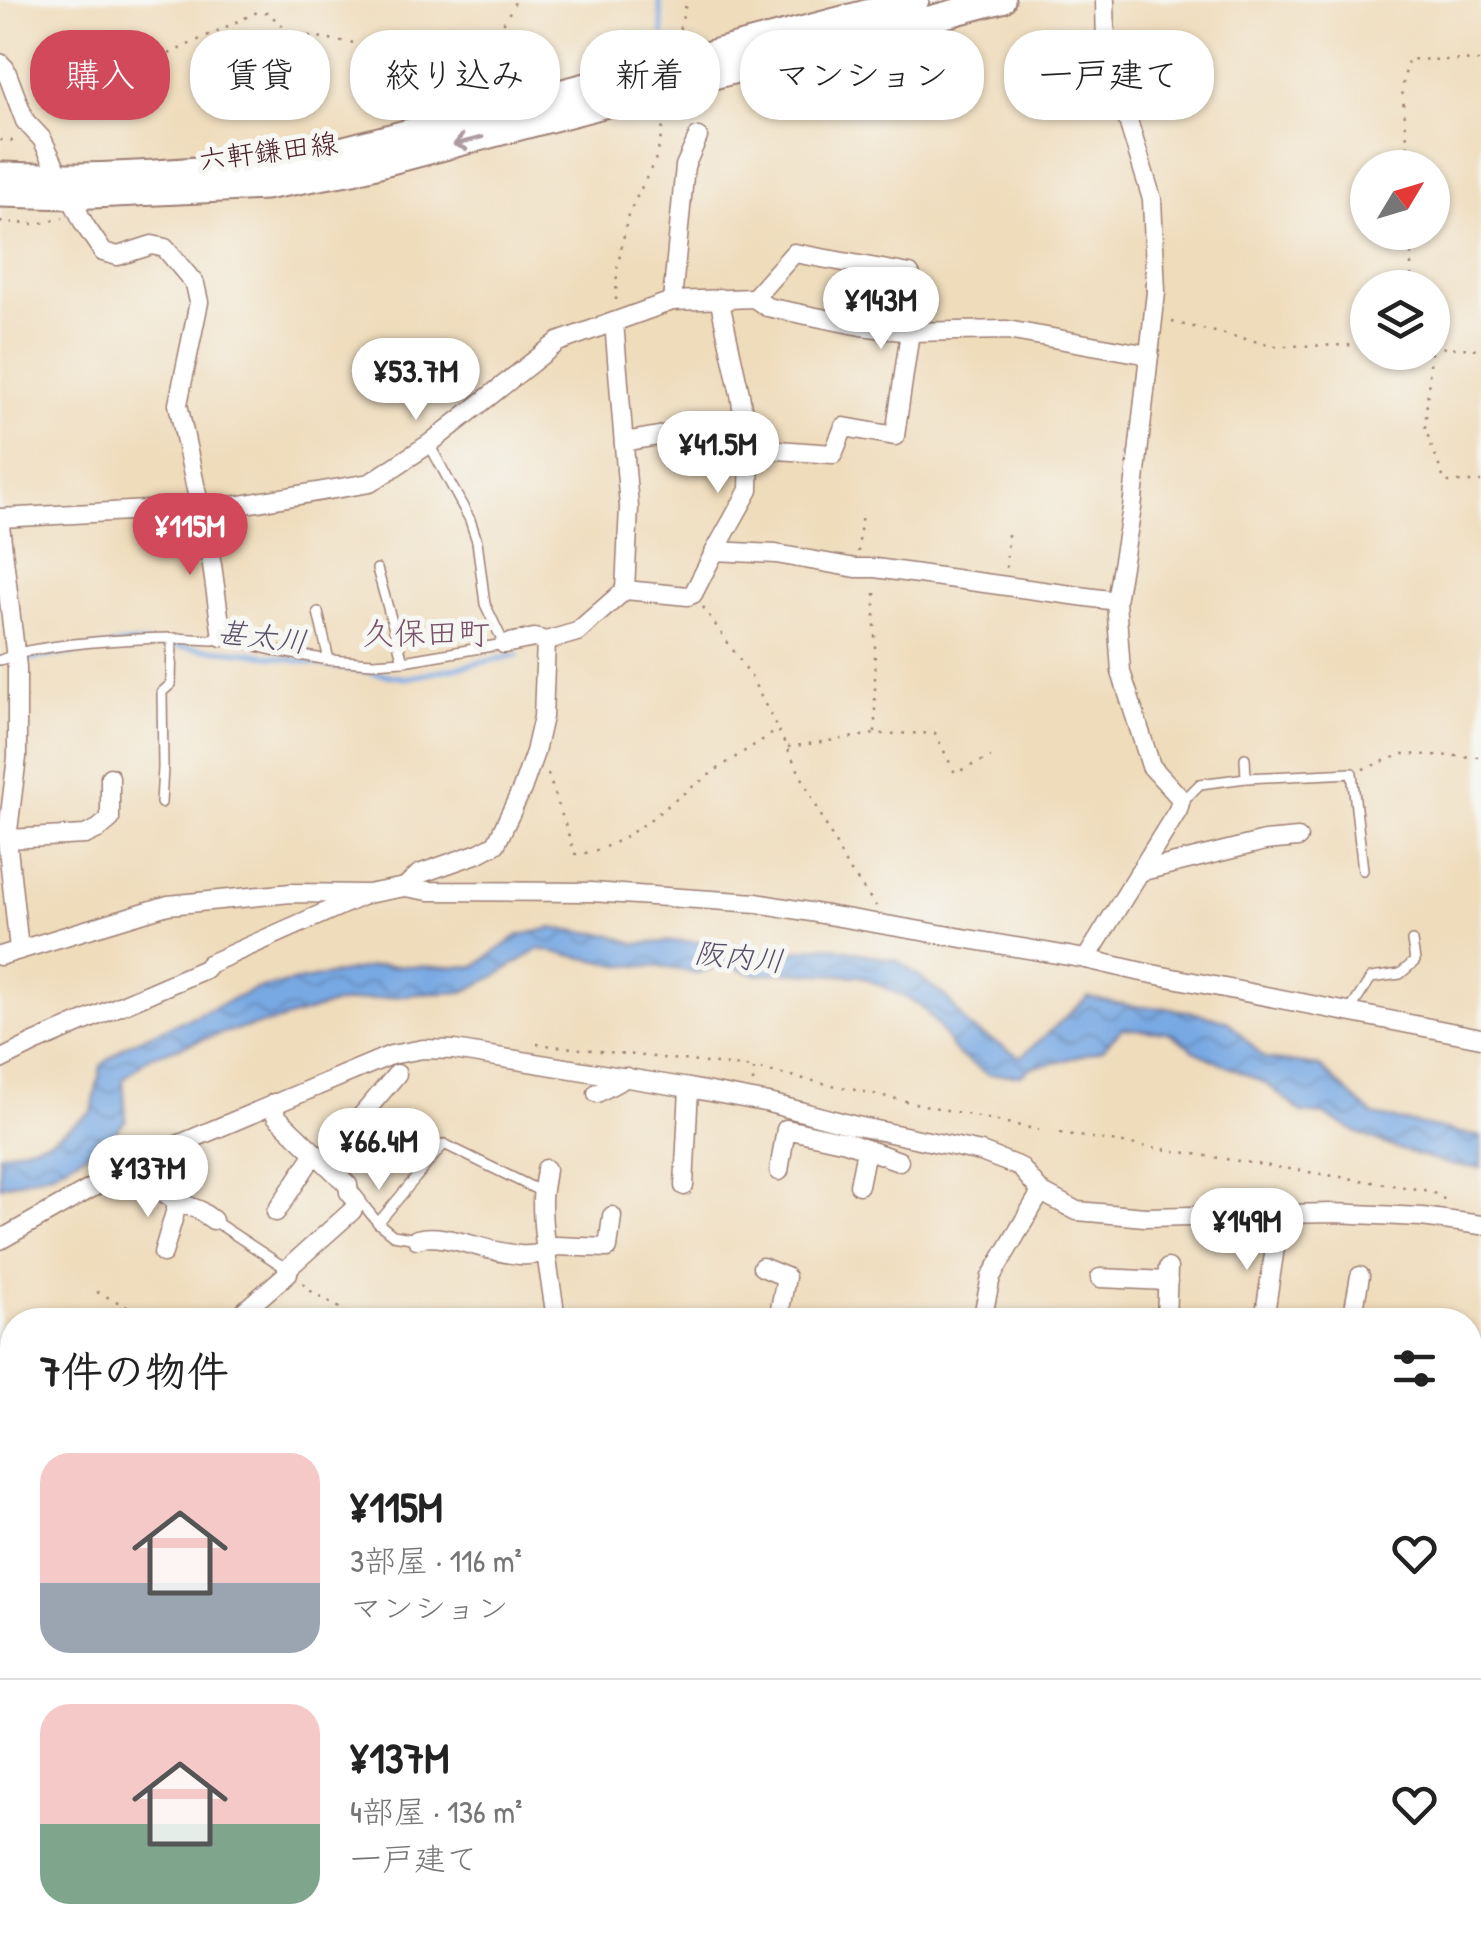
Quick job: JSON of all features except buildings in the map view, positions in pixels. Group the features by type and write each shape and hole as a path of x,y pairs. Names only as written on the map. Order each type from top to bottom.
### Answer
{"main road":[{"name":"六軒鎌田線","path":"0,175 71,196 207,171 302,160 916,0"},
{"name":"六軒鎌田線","path":"0,194 71,196 265,187 353,171 1002,0"}],"street":[{"path":"1086,958 1181,800 1151,766 1121,672 1116,601 1132,508 1156,292 1152,199 1106,49 1105,0"},
{"path":"0,63 25,121 42,139 103,252 118,256 152,245 166,248 195,284 199,302 178,404 212,564 222,637"},
{"path":"672,302 685,166 698,137"},
{"path":"750,448 833,454 844,427 895,436 918,291 910,274 794,253 754,298"},
{"path":"504,644 534,638 546,641 577,632 626,590 693,594 748,490 750,448 719,298"},
{"path":"0,518 240,505 370,483 429,444 558,342 672,302 754,298 768,306 861,326 910,332 1008,330 1149,355"},
{"path":"614,322 629,507 626,590"},
{"path":"624,442 744,421"},
{"path":"0,526 17,758 7,838 19,949"},
{"path":"715,551 776,554 1116,601"},
{"path":"405,886 419,874 496,844 522,789 543,718 546,641"},
{"path":"7,838 85,835 98,829 110,818 110,776"},
{"path":"1140,872 1265,841 1298,838"},
{"path":"0,1060 367,894 405,886 428,891 592,892 757,903 1086,958 1481,1038"},
{"path":"0,956 168,905 291,892 367,894"},
{"path":"291,892 298,908 295,926"},
{"path":"0,1240 127,1168 391,1055 423,1048 628,1077 769,1103 849,1134 866,1150 898,1161"},
{"path":"276,1212 319,1157 397,1074"},
{"path":"597,1093 628,1077"},
{"path":"684,1186 689,1088"},
{"path":"248,1308 352,1212 357,1202 348,1185 276,1116 274,1103"},
{"path":"779,1171 786,1129 981,1152 1020,1167 1041,1192 1076,1212 1116,1216 1332,1213 1422,1217 1481,1225"},
{"path":"858,1185 866,1150"},
{"path":"127,1168 213,1220"},
{"path":"546,1169 542,1192 545,1254 555,1308"},
{"path":"984,1308 991,1276 1041,1192"},
{"path":"163,1253 178,1202"},
{"path":"417,1239 430,1235 533,1256 545,1254 555,1246 608,1248 612,1216"},
{"path":"1266,1308 1277,1234"},
{"path":"762,1267 786,1278 780,1308"},
{"path":"1100,1278 1168,1274 1167,1308"},
{"path":"1354,1308 1360,1276"}],"lane":[{"path":"12,660 52,646 123,639 172,644 222,637 276,651 373,663 403,662 504,644 485,604 477,540 470,520 429,444"},
{"path":"378,569 403,662"},
{"path":"318,612 329,660"},
{"path":"160,803 164,768 162,692 171,684 172,644"},
{"path":"1245,758 1246,778"},
{"path":"1181,800 1200,784 1352,773 1363,870"},
{"path":"1349,1012 1371,978 1400,974 1415,961 1412,941"},
{"path":"378,1223 444,1144 542,1192"},
{"path":"357,1202 392,1235 417,1239"},
{"path":"213,1220 287,1268"}],"path":[{"path":"170,54 256,13 267,12 291,33 482,63 516,0"},
{"path":"679,30 687,0"},
{"path":"1408,150 1402,89 1408,59 1481,60"},
{"path":"614,322 628,215 657,156 664,120"},
{"path":"0,222 36,224 71,196"},
{"path":"1154,318 1276,346 1350,345"},
{"path":"1450,350 1481,349"},
{"path":"1430,370 1424,428 1446,482 1481,482"},
{"path":"862,512 875,734"},
{"path":"1005,586 1008,534"},
{"path":"693,594 750,674 846,865 893,926"},
{"path":"534,752 542,757 576,854 590,853 638,829 696,784 778,730"},
{"path":"786,747 875,734 934,733 955,772 992,757"},
{"path":"1352,773 1403,754 1481,757"},
{"path":"526,1046 543,1042 754,1068 1038,1130"},
{"path":"754,1068 753,1082 769,1103"},
{"path":"1060,1133 1430,1191 1447,1201"},
{"path":"287,1268 312,1291 340,1308"},
{"path":"97,1292 131,1308"}],"water":[{"name":"阪内川","path":"552,928 612,935 636,944 731,944 772,955 827,946 898,961 946,997 969,1027 1021,1057 1088,997 1211,1016 1229,1022 1265,1059 1319,1066 1373,1115 1481,1137 1481,1168 1451,1165 1395,1148 1325,1115 1302,1113 1267,1084 1198,1053 1168,1032 1122,1028 1103,1049 1031,1067 1021,1075 987,1074 956,1053 919,1004 861,976 781,972 759,975 725,965 697,973 619,965 539,949 463,992 333,1004 149,1057 123,1079 126,1120 105,1143 52,1172 0,1186 0,1154 50,1140 92,1112 101,1066 126,1045 256,989 381,965 476,966 517,936"}],"waterway":[{"name":"甚太川","path":"659,0 663,30"},
{"name":"甚太川","path":"22,660 134,643 244,652 406,678 517,655"}],"district":[{"name":"久保田町","path":"426,633"}]}
